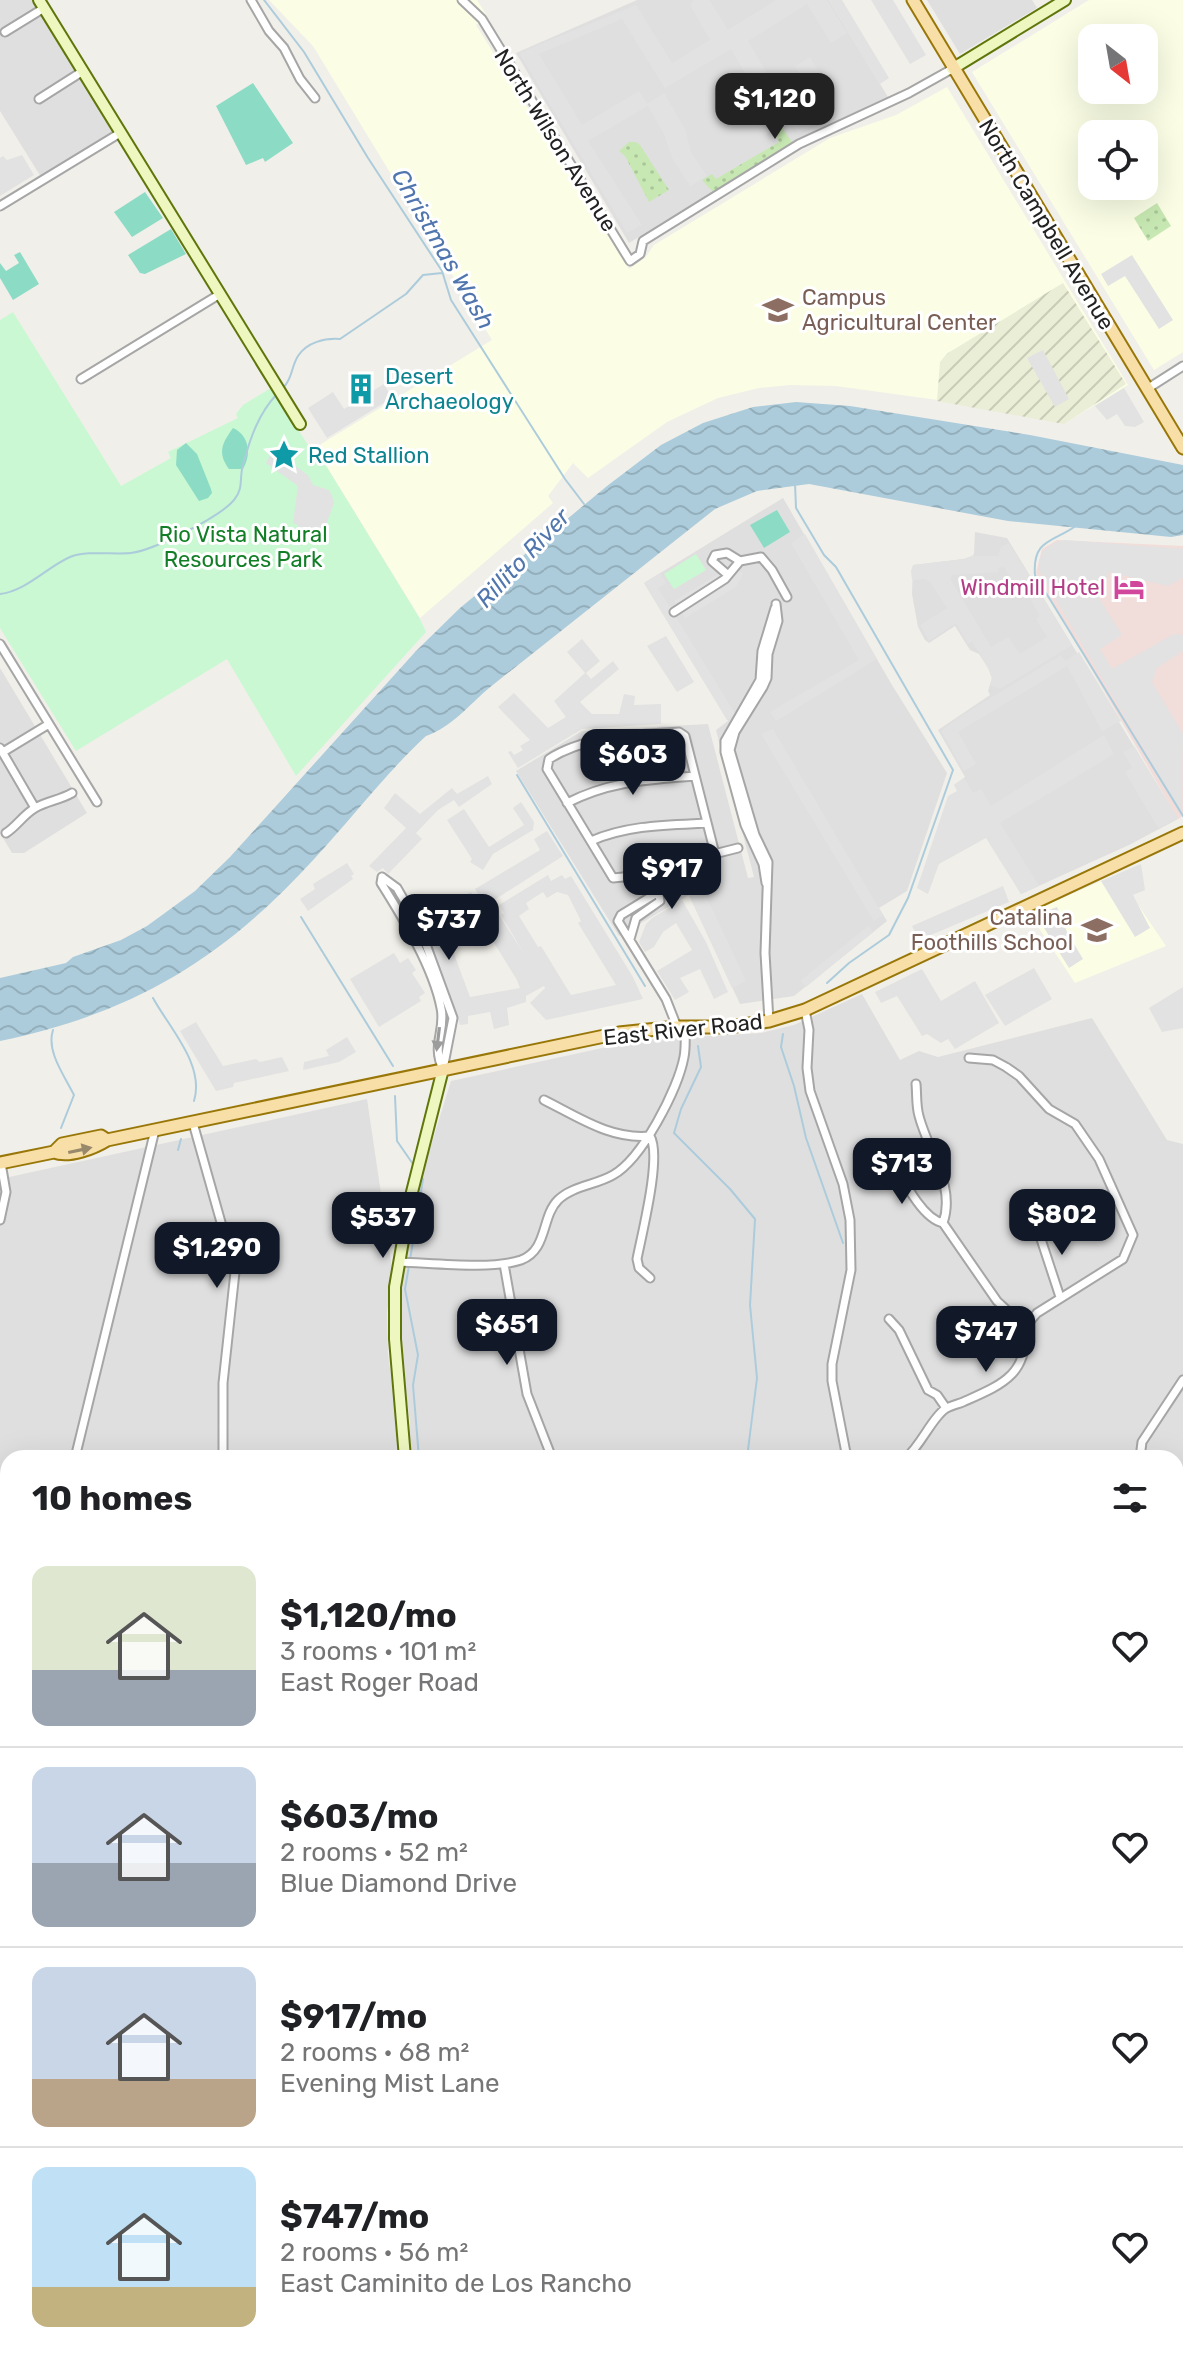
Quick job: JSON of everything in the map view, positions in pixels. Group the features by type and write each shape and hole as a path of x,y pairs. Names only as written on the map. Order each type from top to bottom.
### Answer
{"main road":[{"name":"North Campbell Avenue","path":"913,0 1183,448"},
{"name":"East River Road","path":"0,1163 54,1152 62,1144 101,1136 107,1140 193,1123 619,1033 681,1027 729,1027 769,1021 805,1010 1182,834"}],"street":[{"path":"251,0 315,98"},
{"name":"North Wilson Avenue","path":"462,0 482,19 630,261 640,254 643,241 799,144 909,93 952,69"},
{"path":"952,69 1065,0"},
{"path":"5,32 42,4 300,424"},
{"path":"39,99 83,71"},
{"path":"0,206 120,133"},
{"path":"81,379 220,294"},
{"path":"1147,389 1183,366"},
{"path":"728,575 712,561 715,555 727,553 740,561"},
{"path":"674,612 728,575 740,561 761,557 787,597"},
{"path":"766,883 768,862 755,835 730,750 735,732 767,678 768,654 778,621 776,604 762,651 760,680 725,741 725,752 745,825 763,864 766,883 765,992 769,1021"},
{"path":"0,644 97,802"},
{"path":"35,808 1,750 49,724"},
{"path":"715,854 685,736 679,732 612,738 563,750 549,759 547,769 613,878 715,854 738,848"},
{"path":"567,803 591,791 621,782 695,776"},
{"path":"6,833 35,808 72,793"},
{"path":"591,841 606,834 646,827 707,823"},
{"path":"630,941 630,931 636,918 660,901 654,868"},
{"path":"404,1450 394,1320 395,1287 410,1200 443,1069 453,1018 420,928 397,888 382,877 381,883 417,943 442,1009 436,1056 443,1069"},
{"path":"399,1262 504,1264 526,1257 535,1250 559,1198 616,1174 650,1136 680,1071 684,1056 681,1027 618,921 621,915 660,891"},
{"path":"805,1010 809,1030 807,1068 810,1091 843,1184 850,1220 851,1270 832,1364 832,1381 845,1450"},
{"path":"969,1058 993,1060 1019,1076 1049,1109 1075,1124 1099,1159 1133,1235 1123,1259 1060,1297 1037,1313 1025,1327"},
{"path":"916,1084 918,1114 943,1179 948,1207 943,1223"},
{"path":"544,1100 609,1132 631,1138 650,1136"},
{"path":"193,1123 235,1272 223,1383 223,1450"},
{"path":"77,1450 155,1130"},
{"path":"650,1136 654,1143 653,1179 637,1259 639,1268 650,1278"},
{"path":"889,1154 922,1209 933,1221 943,1223 997,1301 1025,1327 1026,1341 1018,1369 988,1391 946,1408 912,1450"},
{"path":"0,1163 6,1192 0,1220"},
{"path":"1037,1227 1060,1297"},
{"path":"504,1264 527,1394 549,1450"},
{"path":"889,1319 899,1330 928,1390 937,1395 946,1408"},
{"path":"1141,1450 1142,1442 1183,1380"}],"shaded area":[{"path":"0,0 35,0 115,132 41,177 0,111"},
{"name":"Campus Agricultural Center","path":"269,0 477,0 487,16 476,25 629,269 645,258 654,245 830,138 896,115 947,87 1128,385 1065,423 938,400 836,386 759,388 718,398 667,422 588,478 573,463 548,496 553,503 420,618 325,464 322,465 321,444 492,340 313,46"},
{"path":"637,0 829,0 888,97 802,138 629,243 516,53"},
{"path":"694,0 709,0 728,30 776,0 827,0 847,33 831,43 807,4 748,41 786,106 810,92 795,66 810,57 832,93 809,107 818,122 798,133 790,120 765,135 745,102 758,95 731,49 665,88 622,19 539,54 582,125 639,91 647,104 664,93 685,129 691,152 707,176 690,186 672,158 664,134 648,106 588,141 642,225 627,233 519,53 636,5 672,63 710,40 690,5"},
{"path":"829,0 842,0 889,78 880,84"},
{"path":"871,0 893,0 926,55 910,64"},
{"path":"927,0 1032,0 1037,8 960,54"},
{"path":"1089,0 1183,0 1183,352 1154,370 972,72"},
{"path":"22,155 34,175 0,196 0,158 3,156 7,160"},
{"path":"1132,255 1173,320 1159,329 1125,276 1108,286 1101,274"},
{"path":"1063,283 1126,384 1064,424 937,401 940,362 948,353"},
{"path":"1043,350 1069,399 1055,407 1027,358"},
{"path":"384,384 392,398 327,438 308,408 333,392 344,409"},
{"path":"1124,388 1144,422 1135,427 1125,426 1117,414 1107,420 1095,406"},
{"path":"273,450 308,475 313,485 329,490 334,503 321,539 314,542 304,539 299,534 298,525 293,523 298,486 266,463"},
{"path":"783,498 947,773 907,891 879,908 887,921 794,996 740,1004 689,895 619,936 516,771 582,731 708,724 748,878 754,877 716,730 728,721 644,583"},
{"path":"975,532 1007,538 1178,819 1021,894 954,785 965,777 938,730 990,695 988,691 992,678 979,654 970,650 955,626 929,643 925,640 918,627 912,594 913,565 972,556"},
{"path":"805,534 877,659 776,721 770,712 859,660 791,543"},
{"path":"1057,540 1183,546 1183,816 1178,819 1036,573 1042,549"},
{"path":"1064,540 1183,549 1183,578 1168,586 1109,572 1099,598 1122,635 1100,649 1112,669 1174,634 1183,635 1183,651 1157,668 1152,682 1183,734 1182,814 1039,571 1043,551"},
{"path":"1009,543 1072,645 1000,689 990,685 992,678 988,668 972,641 968,644 956,623 929,641 920,625 947,608 931,583 925,579 912,580 911,571 913,565 972,556 998,556 1001,547","holes":["1004,567 1022,597 1028,595 1040,616 1036,619 1047,637 1020,654 1008,637 991,647 951,580 952,575 999,572 998,568"]},
{"path":"730,567 743,573 736,587 685,618 674,601"},
{"path":"660,573 666,583 658,588 736,715 727,720 644,583"},
{"path":"666,636 694,682 677,692 647,646"},
{"path":"582,639 600,661 586,673 591,679 613,661 619,669 580,702 592,714 619,714 624,694 635,696 634,705 661,704 661,724 582,729 518,768 508,752 514,755 523,750 520,746 530,740 498,707 514,693 548,728 566,717 554,701 585,673 567,652"},
{"path":"1079,652 1121,721 1102,731 1067,666 958,732 976,764 964,771 941,731 1061,655 1065,661"},
{"path":"0,668 87,813 24,853 12,853 0,833"},
{"path":"773,729 883,915 874,921 761,734"},
{"path":"1104,735 1114,754 1000,823 1039,886 1021,894 986,838 939,864 928,894 917,888 948,796 957,791 954,785 964,778 973,793 981,789 991,806"},
{"path":"1134,746 1178,818 1158,828 1125,772 1132,767 1123,752"},
{"path":"488,776 492,784 459,807 454,800 438,810 416,833 422,839 388,874 383,868 377,872 369,866 406,828 384,808 395,793 420,814 452,788 457,794"},
{"path":"521,802 534,822 533,830 493,854 483,870 470,862 472,859 447,820 464,809 489,847 524,825 513,808"},
{"path":"547,831 563,856 491,902 524,954 501,915 504,913 499,905 548,875 551,881 562,875 565,879 571,876 633,977 643,999 546,1020 530,1003 544,986 526,996 526,1002 507,1008 509,1025 494,1029 490,1012 468,1016 468,1024 460,1025 425,929 442,922 439,914 433,916 431,910 471,892 474,910 484,904 475,889 540,850 534,839","holes":["543,892 547,898 557,892 568,895 581,921 578,923 616,985 571,995 519,916 529,909 526,903","475,912 517,980 520,988 470,997 443,924"]},
{"path":"347,863 354,874 351,876 353,879 308,911 300,899 315,889 313,884"},
{"path":"1141,864 1145,890 1133,895 1150,928 1135,937 1101,881"},
{"name":"Catalina Foothills School","path":"1117,874 1166,946 1075,983 1029,913"},
{"path":"1003,886 1009,902 919,940 912,926"},
{"path":"704,891 746,981 732,988 689,895"},
{"path":"682,900 706,942 728,992 714,999 700,969 680,978 689,992 675,1000 657,971 692,950 676,923 663,932 654,947 645,952 639,942 646,924 652,918"},
{"path":"1057,907 1083,959 1069,968 1036,915"},
{"path":"868,926 873,932 806,987 800,981"},
{"path":"394,953 400,963 408,958 416,970 412,973 425,993 419,997 421,1001 379,1027 350,979"},
{"path":"1034,968 1052,999 1005,1026 985,995"},
{"path":"922,969 941,1001 975,981 999,1023 955,1049 948,1039 941,1043 927,1034 922,1036 897,996 881,1003 875,992"},
{"path":"1183,987 1183,1028 1162,1032 1149,1008"},
{"path":"862,994 900,1060 919,1051 938,1057 1092,1018 1167,1140 1183,1144 1183,1450 409,1450 410,1423 400,1346 401,1285 419,1184 451,1081 639,1040 761,1033 794,1025"},
{"path":"196,1022 223,1066 282,1057 289,1071 234,1083 233,1087 216,1091 180,1031"},
{"path":"347,1037 356,1052 339,1062 303,1070 304,1062 329,1056 326,1050"},
{"path":"367,1099 392,1268 387,1314 388,1354 399,1433 398,1450 0,1450 0,1179"}],"green space":[{"path":"253,83 293,143 265,162 263,158 246,165 216,106"},
{"path":"781,126 794,145 714,193 702,180 712,174 716,179 779,142 773,131"},
{"path":"629,142 640,145 669,190 649,202 625,156 619,151"},
{"path":"145,192 163,218 132,237 114,212"},
{"path":"1157,203 1171,226 1148,241 1134,218"},
{"path":"171,229 186,254 145,274 140,273 128,255"},
{"path":"20,252 39,284 13,300 0,278 0,263 6,271 19,263 14,255"},
{"name":"Rio Vista Natural Resources Park","path":"13,312 121,486 171,458 168,452 238,418 236,414 243,405 271,388 321,465 325,464 420,619 426,632 296,776 227,659 76,751 0,628 0,320"},
{"path":"233,428 246,440 247,457 243,469 229,469 223,458 224,443"},
{"path":"186,443 197,454 212,493 199,501 176,465 177,450"},
{"path":"777,510 790,532 764,548 750,525"},
{"path":"696,554 706,570 674,589 664,574"}],"water":[{"name":"Rillito River","path":"796,402 850,406 1030,435 1183,465 1183,535 1171,537 1008,521 809,484 757,491 715,509 489,688 452,721 426,736 281,894 210,953 173,977 93,1015 0,1041 0,978 66,963 73,957 121,940 147,926 195,891 230,857 416,651 460,608 607,486 661,445 703,423 753,407"}],"waterway":[{"name":"Christmas Wash","path":"264,0 304,52 442,271 451,300 584,504"},
{"path":"284,387 298,356 306,347 322,340 340,339 406,294 423,275 442,273"},
{"path":"0,594 28,584 70,557 92,553 131,553 155,546 226,507 239,491 243,465 256,427 277,394"},
{"path":"795,483 796,508 824,555 836,567 953,770 908,898 889,935 827,983"},
{"path":"1077,525 1041,547 1035,563 1035,575 1183,816"},
{"path":"517,775 645,986"},
{"path":"301,917 393,1066"},
{"path":"153,998 190,1061 195,1074 194,1101"},
{"path":"53,1030 54,1055 74,1095 61,1128"},
{"path":"783,1034 781,1047 806,1138 843,1243"},
{"path":"698,1046 701,1067 681,1109 674,1133 755,1219 750,1305 757,1378 748,1450"},
{"path":"395,1096 397,1141 415,1167"},
{"path":"178,1150 181,1139"},
{"path":"410,1260 423,1179 420,1176"},
{"path":"409,1266 405,1289 418,1355 413,1385 418,1450"}],"place":[{"name":"Campus Agricultural Center","path":"778,310"},
{"name":"Desert Archaeology","path":"361,389"},
{"name":"Red Stallion","path":"284,455"},
{"name":"Windmill Hotel","path":"1129,587"},
{"name":"Catalina Foothills School","path":"1097,930"}]}
